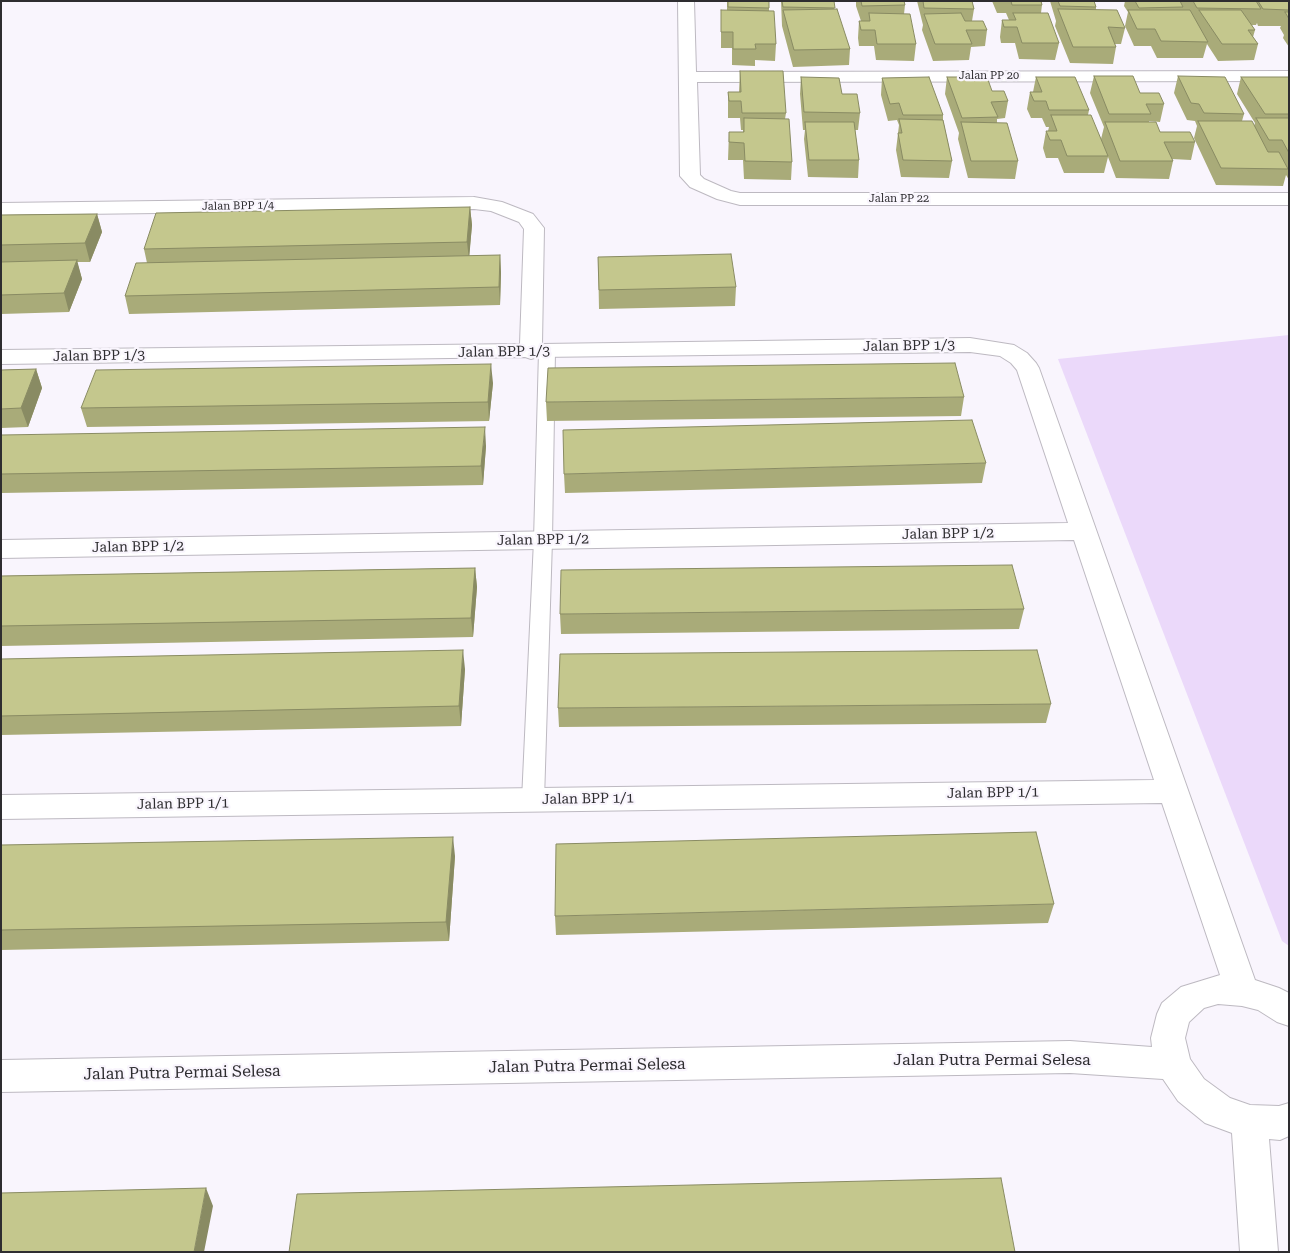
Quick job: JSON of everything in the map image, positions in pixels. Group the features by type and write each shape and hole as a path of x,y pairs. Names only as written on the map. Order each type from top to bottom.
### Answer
{"street":[{"name":"Jalan PP 22","path":"686,1 690,176 703,186 732,197 1289,198"},
{"name":"Jalan PP 20","path":"688,76 1289,76"},
{"name":"Jalan BPP 1/4","path":"1,209 474,202 495,206 526,218 534,228 539,351"},
{"name":"Jalan BPP 1/3","path":"1,357 970,345 1006,350 1019,358 1028,368 1084,531"},
{"name":"Jalan BPP 1/2","path":"1,549 1084,531"},
{"path":"1084,531 1242,991"},
{"name":"Jalan BPP 1/1","path":"1,807 1174,791"},
{"path":"1289,1011 1267,998 1242,991 1218,989 1193,997 1174,1014 1168,1038 1173,1064 1191,1090 1218,1111 1250,1122 1280,1122 1289,1119"},
{"name":"Jalan Putra Permai Selesa","path":"1,1076 1070,1057 1173,1064"},
{"path":"1250,1122 1259,1252"}],"lane":[{"path":"533,800 543,540 539,351"}],"shaded area":[{"path":"1289,335 1289,946 1282,941 1058,359"}],"building":[{"path":"728,1 769,1 769,8 728,7"},
{"path":"782,1 834,1 835,8 783,7"},
{"path":"861,1 904,1 905,5 862,6"},
{"path":"923,1 972,1 974,9 924,8"},
{"path":"1011,1 1041,1 1042,5 1012,5"},
{"path":"1058,1 1094,1 1096,7 1060,6"},
{"path":"1135,1 1180,1 1183,7 1139,8"},
{"path":"1193,1 1256,1 1261,9 1197,8"},
{"path":"1258,1 1289,1 1289,10 1263,9"},
{"path":"837,9 850,49 794,50 783,10"},
{"path":"1058,9 1117,10 1125,28 1108,27 1116,47 1073,47"},
{"path":"721,10 774,11 776,44 755,44 756,49 733,49 733,32 721,32"},
{"path":"1128,10 1190,10 1208,42 1161,41 1155,29 1137,29"},
{"path":"1199,10 1241,10 1255,30 1248,30 1258,44 1222,44"},
{"path":"869,13 910,14 916,44 877,44 875,30 861,30 859,21 870,21"},
{"path":"961,13 965,21 983,21 987,30 966,30 972,44 935,44 924,14"},
{"path":"1013,13 1048,13 1059,43 1022,43 1017,27 1004,27 1002,20 1016,20"},
{"path":"740,71 783,71 786,113 742,113 741,101 729,101 728,92 741,92"},
{"path":"1094,76 1133,76 1140,93 1159,93 1164,104 1146,104 1151,114 1109,114"},
{"path":"1178,76 1225,77 1244,114 1204,113 1199,104 1191,103"},
{"path":"801,77 839,78 842,94 857,94 860,113 804,112"},
{"path":"929,77 943,115 903,115 899,103 890,104 882,78"},
{"path":"947,77 987,77 992,91 1004,91 1008,101 991,102 998,117 962,118"},
{"path":"1036,77 1075,77 1089,110 1049,110 1046,101 1034,101 1030,92 1042,92"},
{"path":"1241,77 1288,77 1289,114 1265,114"},
{"path":"1051,115 1091,115 1108,156 1067,156 1061,140 1050,140 1046,131 1057,131"},
{"path":"744,118 789,119 792,162 745,161 744,143 729,142 729,132 744,132"},
{"path":"1256,118 1289,118 1289,153 1282,140 1269,140"},
{"path":"899,119 943,120 952,161 903,160 898,133 902,133"},
{"path":"1198,121 1252,121 1268,152 1279,152 1288,169 1221,168"},
{"path":"805,122 854,122 859,160 809,160"},
{"path":"961,122 1007,123 1018,161 971,161"},
{"path":"1105,122 1156,122 1160,132 1190,132 1195,142 1164,142 1173,161 1120,161"},
{"path":"470,207 467,242 144,249 156,213"},
{"path":"97,214 85,243 1,245 1,215"},
{"path":"731,254 736,287 599,290 598,257"},
{"path":"500,255 499,287 125,296 136,263"},
{"path":"77,260 64,293 1,295 1,262"},
{"path":"955,363 964,397 546,402 548,368"},
{"path":"491,364 488,402 81,408 96,370"},
{"path":"36,369 21,408 1,409 1,370"},
{"path":"972,420 986,463 564,474 563,430"},
{"path":"485,427 481,466 1,474 1,435"},
{"path":"1012,565 1024,609 560,614 561,570"},
{"path":"475,568 471,618 1,626 1,576"},
{"path":"463,650 459,706 1,716 1,659"},
{"path":"1037,650 1051,704 558,708 560,654"},
{"path":"1036,832 1054,904 555,916 556,844"},
{"path":"453,837 446,922 1,930 1,845"},
{"path":"1001,1178 1015,1252 289,1252 297,1194"},
{"path":"206,1188 194,1252 1,1252 1,1193"}]}
